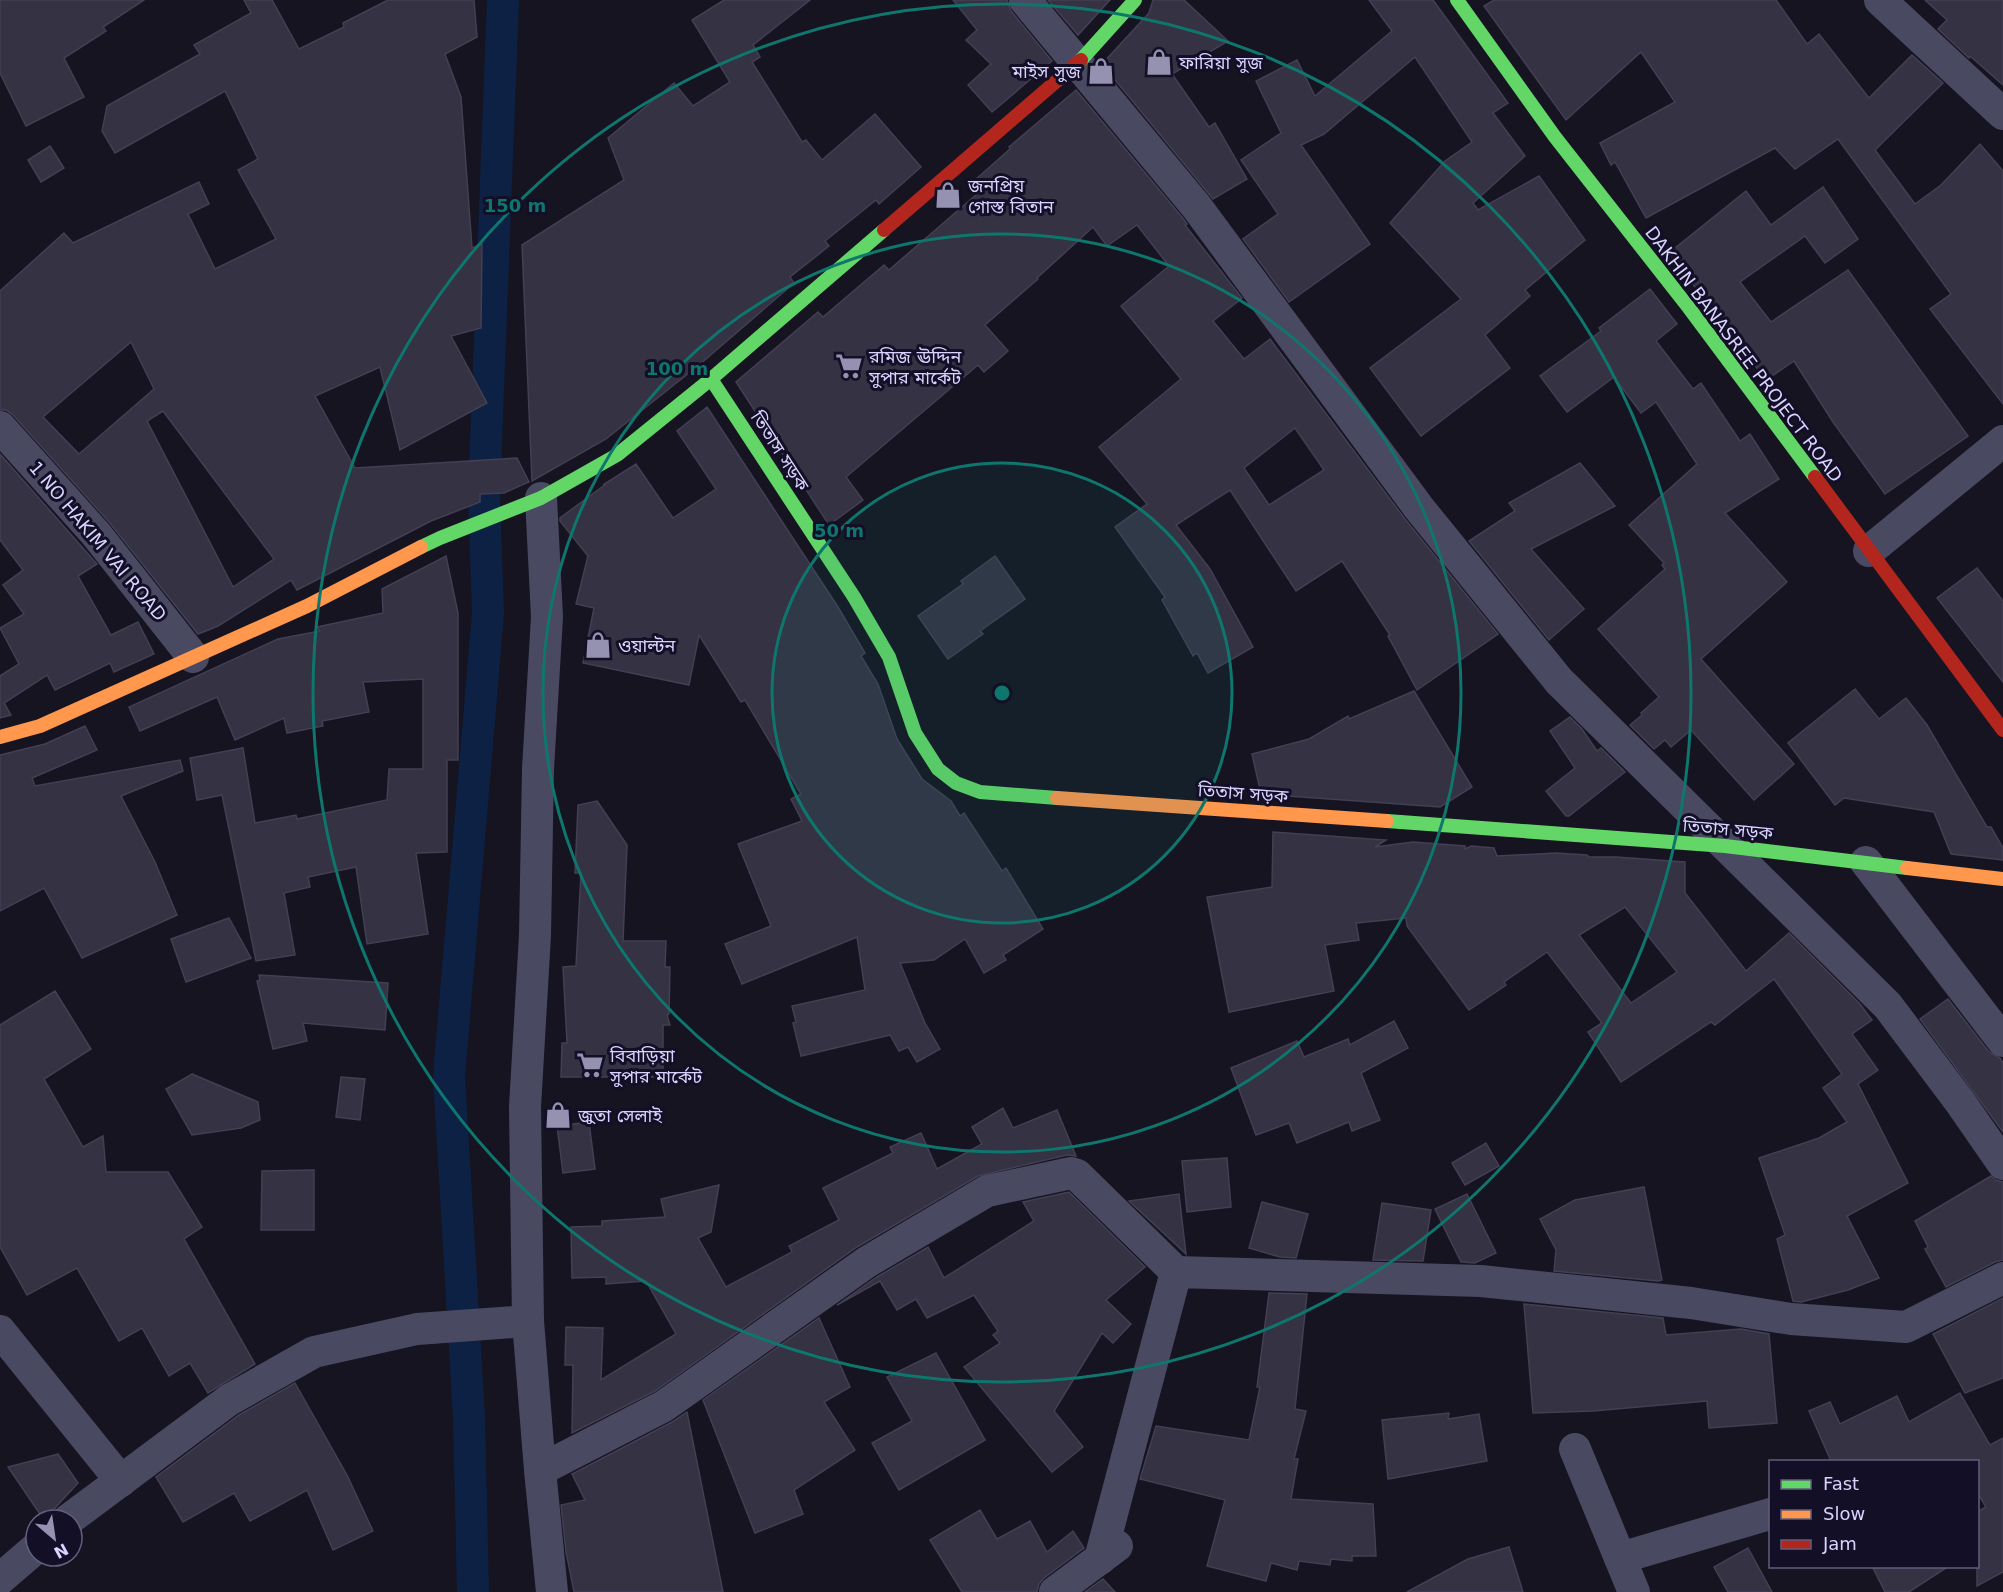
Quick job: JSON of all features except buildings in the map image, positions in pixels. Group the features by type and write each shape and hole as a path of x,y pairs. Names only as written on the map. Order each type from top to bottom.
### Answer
{"street":[{"path":"1025,0 1196,206 1419,508 1559,681 1888,1005 2003,1164"},
{"path":"0,737 40,726 307,606 440,538 527,504 617,455 711,379 1078,63 1135,0"},
{"name":"DAKHIN BANASREE PROJECT ROAD","path":"1457,0 1555,137 1689,308 2003,730"},
{"path":"1880,0 2003,114"},
{"name":"তিতাস সড়ক","path":"711,379 854,597 889,657 915,733 938,769 956,783 980,792 1725,846 2003,879"},
{"name":"1 NO HAKIM VAI ROAD","path":"0,427 96,534 193,657"},
{"path":"1869,551 2003,441"},
{"path":"527,504 547,617 538,769 535,935 525,1107 528,1322 552,1592"},
{"path":"0,719 40,726"},
{"path":"1866,862 2003,1041"},
{"path":"540,1470 664,1406 867,1262 987,1191 1071,1173 1077,1174 1176,1272 1481,1281 1691,1303 1791,1319 1906,1327 2003,1278"},
{"path":"1055,1592 1112,1550 1176,1272"},
{"path":"84,1508 229,1400 314,1352 417,1329 528,1322"},
{"path":"0,1331 121,1481"},
{"path":"1575,1449 1634,1592"},
{"path":"1620,1558 1769,1514"},
{"path":"0,1580 24,1559"}],"waterway":[{"path":"473,1592 469,1417 449,1076 488,613 484,494 503,0"}],"traffic: fast":[{"path":"1081,60 1135,0"},
{"path":"1457,0 1555,137 1689,308 1815,477"},
{"path":"421,547 541,498 617,455 711,379 884,230"},
{"path":"711,379 854,597 889,657 915,733 938,769 956,783 980,792 1057,798"},
{"path":"1387,821 1725,846 1907,868"}],"traffic: slow":[{"path":"0,737 40,726 307,606 421,547"},
{"path":"1057,798 1387,821"},
{"path":"1907,868 2003,879"}],"traffic: jam":[{"path":"884,230 1081,60"},
{"path":"1815,477 2003,730"}],"place":[{"name":"ফারিয়া সুজ","path":"1159,62"},
{"name":"মাইস সুজ","path":"1101,71"},
{"name":"জনপ্রিয় গোস্ত বিতান","path":"948,195"},
{"name":"রমিজ ঊদ্দিন সুপার মার্কেট","path":"849,366"},
{"name":"ওয়াল্টন","path":"598,645"},
{"name":"বিবাড়িয়া সুপার মার্কেট","path":"590,1065"},
{"name":"জুতা সেলাই","path":"558,1115"}]}
